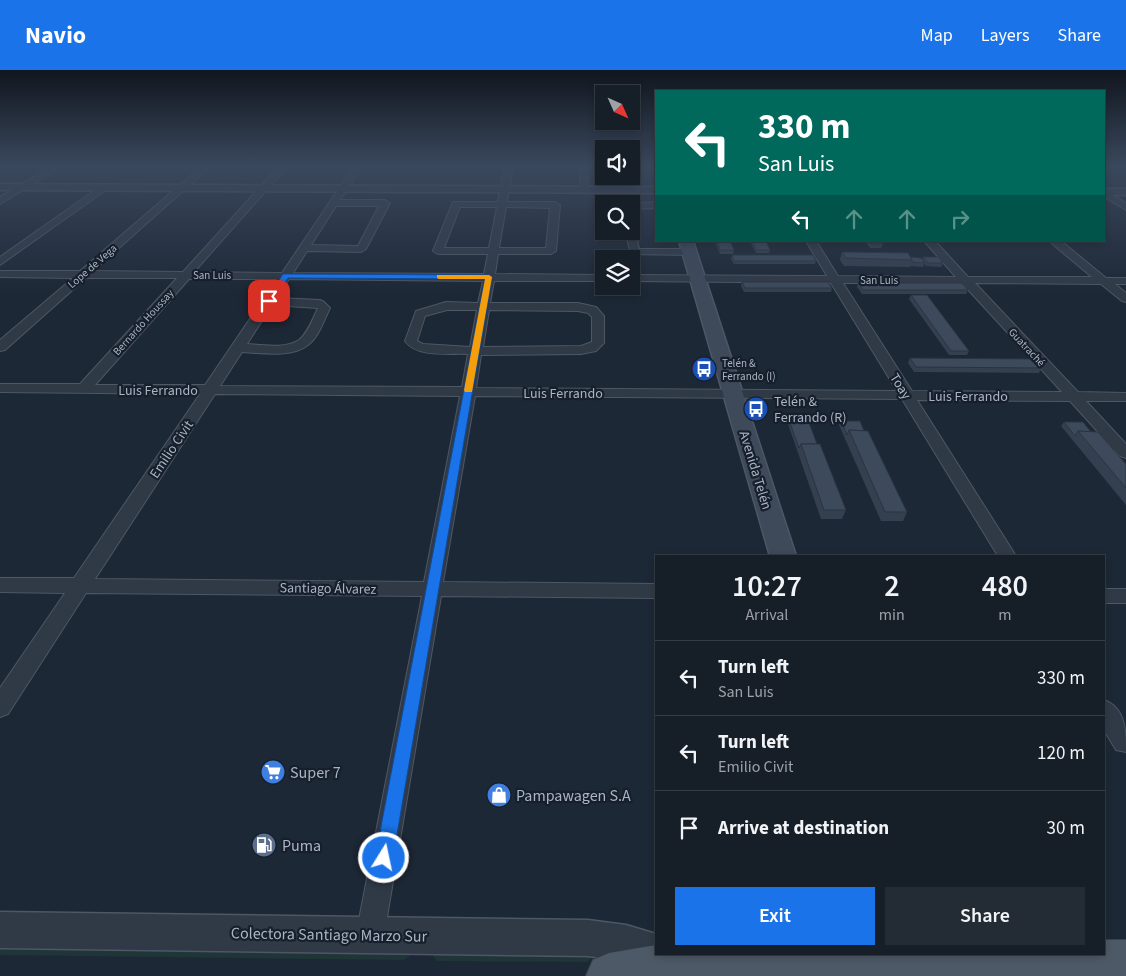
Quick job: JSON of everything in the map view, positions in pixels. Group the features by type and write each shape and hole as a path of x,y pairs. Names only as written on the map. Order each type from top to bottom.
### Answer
{"main road":[{"name":"Avenida Telén","path":"687,246 783,555"},
{"path":"609,976 668,956 774,958 910,966 1066,962 1126,963"},
{"path":"734,976 752,962 774,958"},
{"path":"1066,962 1090,966 1110,976"}],"street":[{"path":"0,262 74,208"},
{"name":"Lope de Vega","path":"0,347 159,208"},
{"name":"Bernardo Houssay","path":"83,389 246,208"},
{"name":"Emilio Civit","path":"0,707 330,208"},
{"path":"304,248 361,249 382,208"},
{"path":"454,208 438,251 551,251 555,208"},
{"path":"370,935 501,208"},
{"path":"632,240 635,252 687,246"},
{"name":"Toay","path":"812,242 1006,555"},
{"name":"Guatraché","path":"930,242 1126,453"},
{"path":"1055,242 1126,299"},
{"name":"San Luis","path":"0,274 595,278"},
{"name":"San Luis","path":"640,278 1126,282"},
{"path":"238,348 287,348 300,345 306,341 324,308 320,304 269,301"},
{"path":"446,306 578,307 592,310 598,316 598,343 591,348 581,350 476,351 415,346 411,340 420,314 446,306"},
{"name":"Luis Ferrando","path":"0,388 1126,397"},
{"name":"Santiago Álvarez","path":"0,585 655,591"},
{"path":"1105,596 1126,596"},
{"path":"1105,712 1124,742"},
{"name":"Colectora Santiago Marzo Sur","path":"0,930 588,938 626,943 655,952"}],"green space":[{"path":"0,942 423,952 415,952 404,960 0,955"},
{"path":"430,952 592,956 592,958 587,962 437,961"}],"building":[{"path":"717,242 730,242 734,250 720,250"},
{"path":"752,242 766,242 770,250 756,250"},
{"path":"869,242 881,242 883,244 871,244"},
{"path":"842,252 908,253 912,260 846,258"},
{"path":"732,255 813,255 816,261 734,261"},
{"path":"911,257 921,258 925,263 912,262"},
{"path":"923,257 938,257 943,263 928,263"},
{"path":"742,282 828,282 832,288 745,288"},
{"path":"858,283 962,283 968,290 863,290"},
{"path":"911,295 927,295 969,351 951,351"},
{"path":"910,358 1033,359 1041,368 916,367"},
{"path":"789,420 808,420 817,444 801,444 799,448"},
{"path":"841,421 860,421 864,431 849,430 847,435"},
{"path":"1064,422 1083,422 1091,432 1078,431 1075,436"},
{"path":"849,430 868,431 907,512 885,512"},
{"path":"1078,431 1098,432 1126,464 1126,488"},
{"path":"801,444 820,444 846,510 824,510"}],"slow traffic":[{"path":"439,277 489,277 468,390"}],"place":[{"name":"Telén & Ferrando (I)","path":"704,369"},
{"name":"Telén & Ferrando (R)","path":"756,409"},
{"name":"Super 7","path":"273,772"},
{"name":"Pampawagen S.A","path":"499,795"},
{"name":"Puma","path":"264,845"}],"route":[{"path":"269,301 286,276 489,277 384,858"}]}
